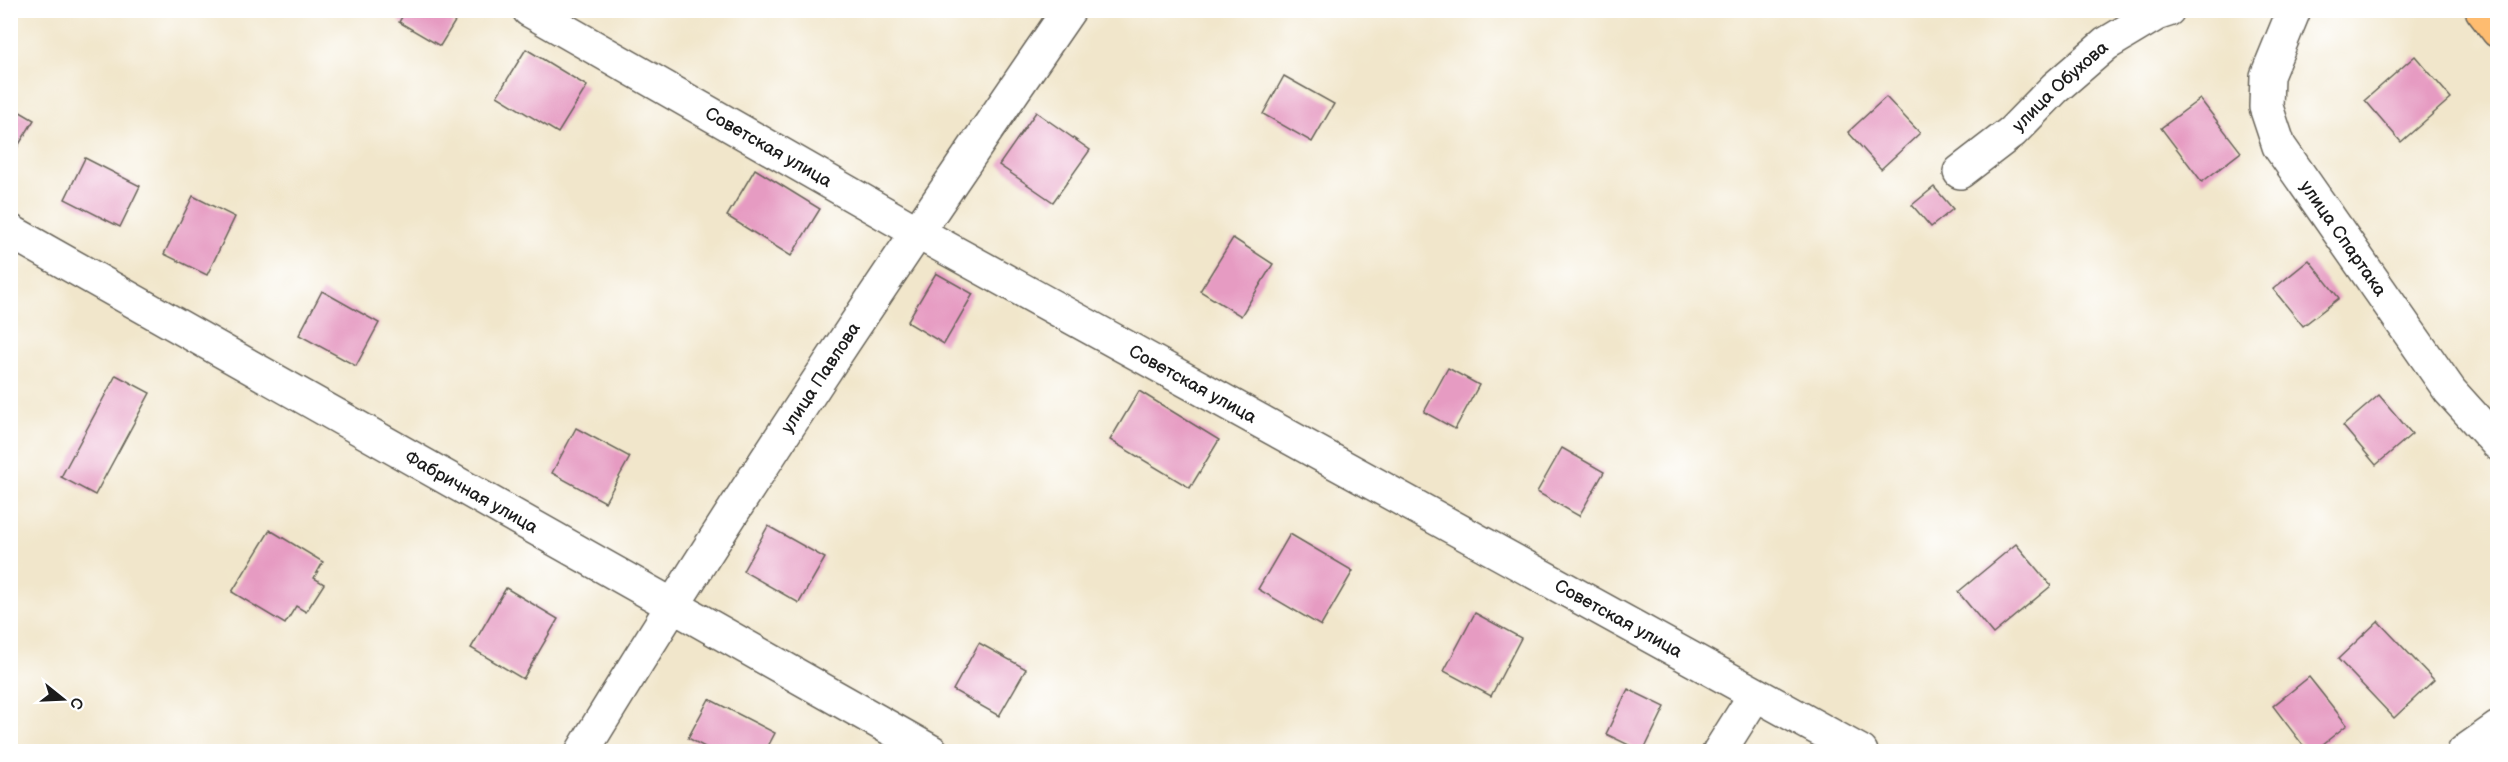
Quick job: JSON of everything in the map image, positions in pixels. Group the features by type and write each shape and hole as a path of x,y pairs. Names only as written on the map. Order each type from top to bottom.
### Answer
{"main road":[{"path":"2482,10 2498,31"}],"street":[{"name":"Советская улица","path":"529,10 917,232 1861,752"},
{"name":"улица Павлова","path":"582,752 672,604 917,232 1069,10"},
{"name":"улица Обухова","path":"1960,172 2012,132 2055,88 2106,44 2168,10"},
{"name":"улица Спартака","path":"2294,10 2267,76 2266,107 2279,146 2450,391 2498,444"},
{"name":"Фабричная улица","path":"10,231 932,752"},
{"path":"1719,752 1755,695"},
{"path":"2464,752 2498,728"}],"building":[{"path":"406,10 462,10 440,46 399,22"},
{"path":"526,49 587,86 558,133 497,96"},
{"path":"2415,56 2451,98 2401,142 2365,100"},
{"path":"1284,76 1334,104 1312,142 1263,114"},
{"path":"1886,97 1920,133 1881,169 1848,132"},
{"path":"2200,99 2241,152 2202,182 2161,128"},
{"path":"10,106 34,120 10,159"},
{"path":"1036,112 1090,150 1053,202 999,165"},
{"path":"85,158 140,186 120,227 65,199"},
{"path":"755,169 820,209 791,256 727,216"},
{"path":"1934,187 1953,209 1931,227 1912,205"},
{"path":"193,196 235,217 207,275 164,254"},
{"path":"1233,238 1273,264 1241,316 1200,291"},
{"path":"2309,260 2339,298 2303,326 2273,289"},
{"path":"936,273 973,294 944,344 907,322"},
{"path":"322,291 379,323 356,366 299,335"},
{"path":"1448,368 1479,385 1455,429 1424,412"},
{"path":"116,375 150,393 95,495 61,477"},
{"path":"1139,391 1219,440 1190,488 1110,440"},
{"path":"2379,395 2412,434 2376,465 2343,426"},
{"path":"576,428 630,457 605,502 552,473"},
{"path":"1562,448 1604,472 1579,516 1537,492"},
{"path":"768,526 825,558 799,603 743,571"},
{"path":"270,530 323,562 314,578 324,584 306,612 296,606 285,624 232,592"},
{"path":"1290,534 1353,571 1321,626 1258,589"},
{"path":"2016,544 2051,586 1993,634 1958,592"},
{"path":"506,588 558,619 523,679 471,648"},
{"path":"1475,613 1521,638 1491,696 1444,671"},
{"path":"2378,621 2434,680 2394,718 2338,659"},
{"path":"979,643 1026,669 999,716 953,690"},
{"path":"2309,677 2347,725 2313,752 2308,752 2273,706"},
{"path":"1628,689 1665,707 1643,752 1606,734"},
{"path":"709,699 775,733 765,752 714,752 688,738"}]}
